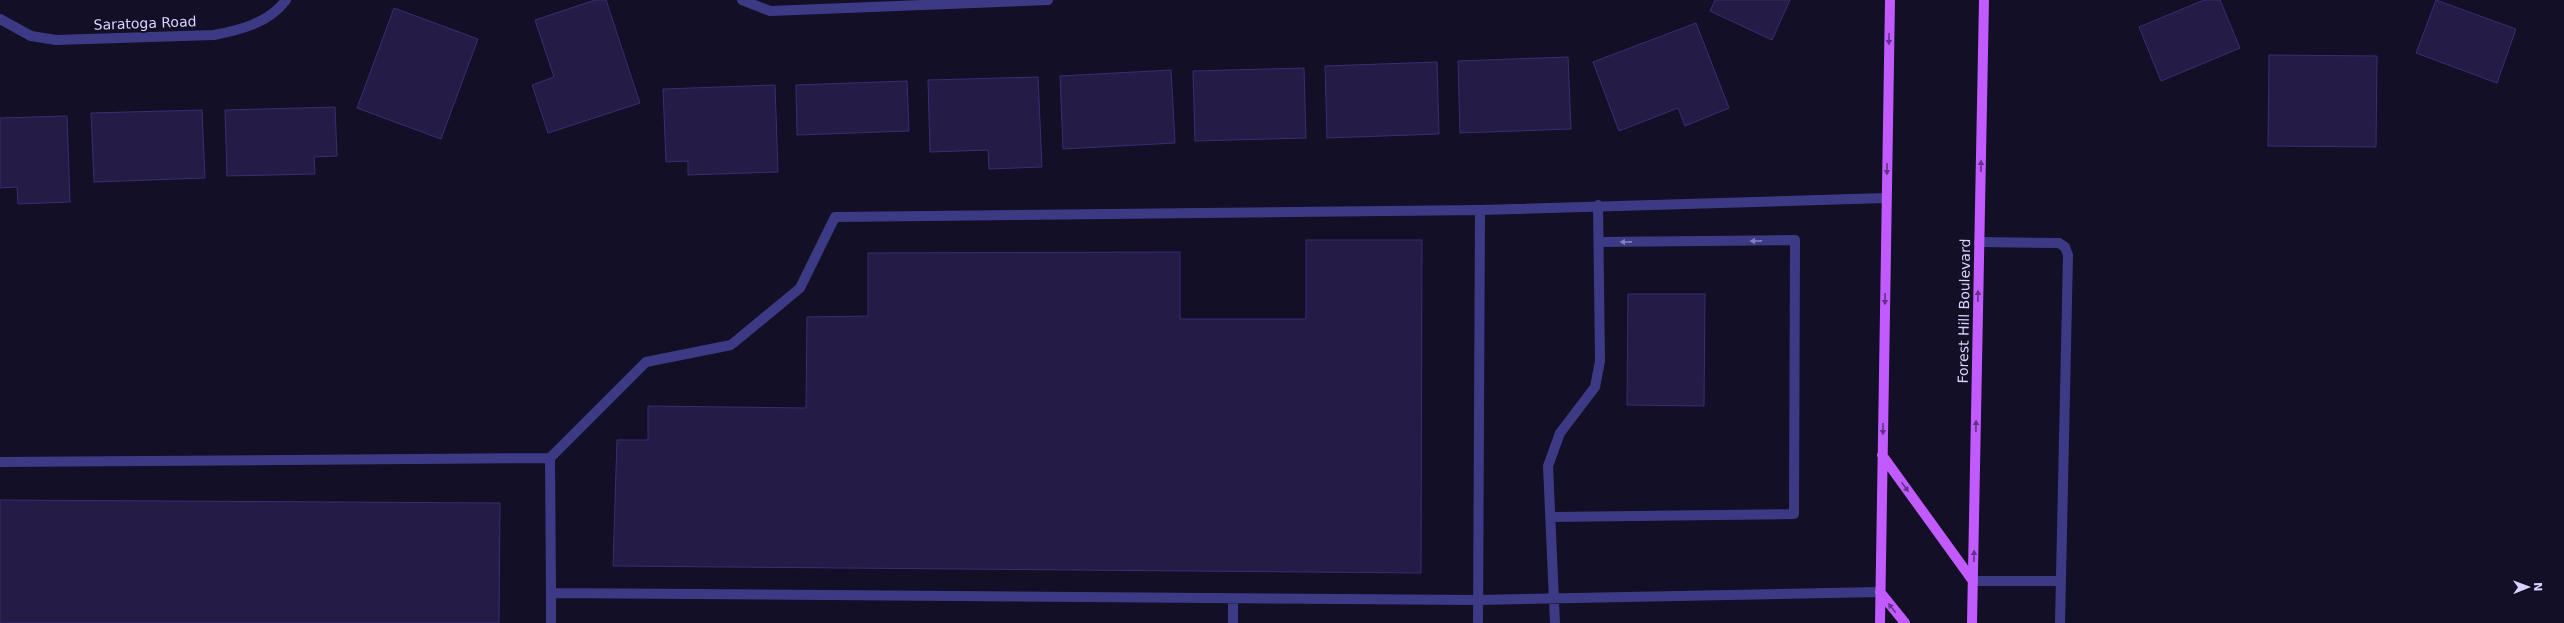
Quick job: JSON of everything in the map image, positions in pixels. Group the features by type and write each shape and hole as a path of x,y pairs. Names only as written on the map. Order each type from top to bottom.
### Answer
{"main road":[{"path":"1880,623 1890,0"},
{"name":"Forest Hill Boulevard","path":"1972,623 1984,0"},
{"path":"1882,455 1973,581"},
{"path":"1880,592 1905,623"}],"street":[{"name":"Saratoga Road","path":"0,19 30,36 56,40 214,35 240,30 263,20 286,0"},
{"path":"742,0 770,11 1048,0"},
{"path":"0,462 550,458 646,362 732,345 800,288 835,217 1480,210 1598,205 1886,198"},
{"path":"1555,623 1548,466 1560,433 1595,387 1600,360 1598,205"},
{"path":"1478,623 1480,210"},
{"path":"1550,517 1794,514 1795,240 1599,242"},
{"path":"1979,242 2060,243 2065,247 2068,255 2060,623"},
{"path":"550,458 551,623"},
{"path":"1973,581 2060,581"},
{"path":"551,593 1478,600 1880,592"},
{"path":"1233,599 1233,623"}],"building":[{"path":"595,0 606,0 640,103 548,133 532,85 554,77 535,20"},
{"path":"1715,0 1790,0 1772,40 1710,11"},
{"path":"2204,0 2220,0 2240,48 2161,81 2139,27"},
{"path":"2436,0 2516,29 2497,83 2416,53"},
{"path":"394,8 478,39 441,139 357,108"},
{"path":"1696,23 1729,108 1685,126 1678,108 1619,131 1593,62"},
{"path":"2269,55 2377,56 2376,147 2268,146"},
{"path":"1568,57 1571,129 1460,133 1458,61"},
{"path":"1437,62 1439,134 1327,138 1325,66"},
{"path":"1304,68 1306,138 1195,141 1193,71"},
{"path":"1171,70 1175,143 1063,149 1060,76"},
{"path":"1038,77 1042,167 989,169 988,150 930,152 928,80"},
{"path":"907,81 909,131 797,135 796,85"},
{"path":"775,85 778,172 688,175 688,161 666,162 663,89"},
{"path":"335,107 337,156 314,157 315,174 227,176 225,110"},
{"path":"202,110 205,178 94,182 91,113"},
{"path":"67,116 70,202 18,204 17,187 0,188 0,118"},
{"path":"1306,240 1422,240 1421,573 613,566 617,440 648,440 648,406 806,408 807,317 868,316 868,253 1180,252 1180,319 1306,319"},
{"path":"1628,294 1705,294 1704,406 1627,405"},
{"path":"0,500 500,503 499,623 0,623"}]}
